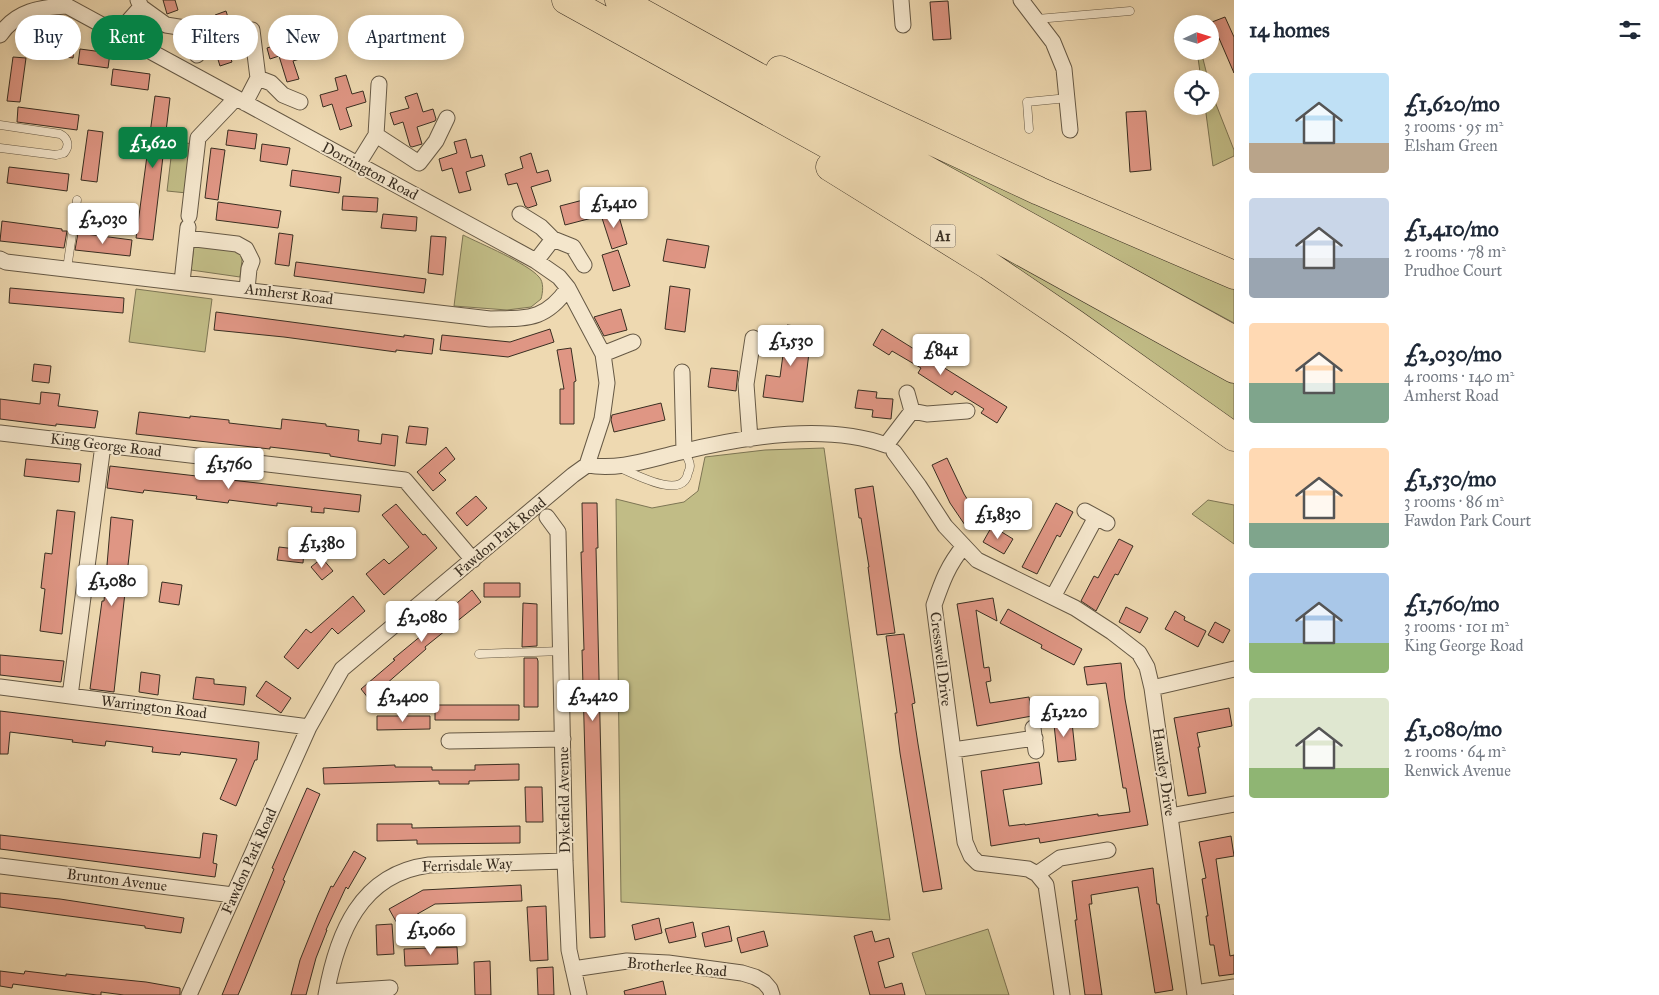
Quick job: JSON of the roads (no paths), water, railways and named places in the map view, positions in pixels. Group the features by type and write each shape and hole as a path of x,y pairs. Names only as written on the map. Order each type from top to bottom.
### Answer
{"highway":[{"name":"A1","path":"566,0 653,33 755,59 1039,191 1234,275"},
{"name":"A1","path":"619,0 720,100 884,199 988,265 1083,329 1234,437"},
{"name":"A1","path":"653,33 1234,340"},
{"name":"A1","path":"653,33 1234,369"}],"street":[{"path":"901,0 903,25"},
{"path":"1021,0 1053,42 1061,60 1068,98 1070,130"},
{"path":"131,15 139,4 166,26 173,27"},
{"name":"Dorrington Road","path":"0,35 30,5 67,6 91,19"},
{"name":"Dorrington Road","path":"163,59 536,261 560,277 568,288 603,354 607,382 602,419 587,465"},
{"path":"182,282 188,223 191,136 240,100 258,78 256,60"},
{"path":"258,78 271,83 283,95 300,102"},
{"path":"358,164 376,135 379,84"},
{"path":"376,135 424,166 447,118"},
{"path":"174,211 188,223 246,249 252,261 246,289"},
{"path":"520,214 541,227 554,239 573,247 584,265"},
{"path":"536,261 554,239"},
{"name":"Amherst Road","path":"0,259 6,262 490,319 526,318 540,314 557,304 568,288"},
{"path":"750,438 746,384 753,338"},
{"path":"603,354 632,342"},
{"path":"682,372 684,451"},
{"path":"587,465 601,468 618,467 750,438 791,434 851,435 890,448 912,411 907,393"},
{"path":"912,411 927,414 967,411"},
{"name":"King George Road","path":"0,433 406,480 473,560"},
{"path":"70,696 103,445"},
{"name":"Hauxley Drive","path":"890,448 919,486 945,526 977,560 1082,613 1139,653 1147,667 1152,688 1195,994"},
{"name":"Fawdon Park Road","path":"189,995 309,727 342,669 587,465"},
{"name":"Dykefield Avenue","path":"547,517 558,532 565,861 569,950 580,995"},
{"path":"1053,597 1096,517"},
{"name":"Cresswell Drive","path":"964,546 953,559 934,605 965,842 971,856 978,863 1028,869 1037,874"},
{"path":"1152,688 1234,669"},
{"name":"Warrington Road","path":"0,687 309,727"},
{"path":"449,741 563,739"},
{"path":"953,750 1035,739"},
{"path":"1170,816 1234,804"},
{"path":"1062,995 1046,886 1037,874 1060,858 1108,850"},
{"name":"Ferrisdale Way","path":"326,993 339,947 356,910 376,885 387,878 416,866 429,864 565,861"},
{"name":"Brunton Avenue","path":"0,866 233,895"},
{"name":"Brotherlee Road","path":"573,969 628,961 668,963 755,976 764,982 772,995"},
{"path":"1195,994 1234,987"},
{"path":"326,993 390,988"}],"lane":[{"path":"1037,19 1130,11"},
{"path":"1029,129 1027,102 1068,98"},
{"path":"0,125 60,134 66,139 67,144 64,153 56,155 0,148"},
{"path":"67,269 77,200"},
{"path":"618,467 672,487 683,484 687,479 690,466 684,451"},
{"path":"479,654 561,651"}]}
